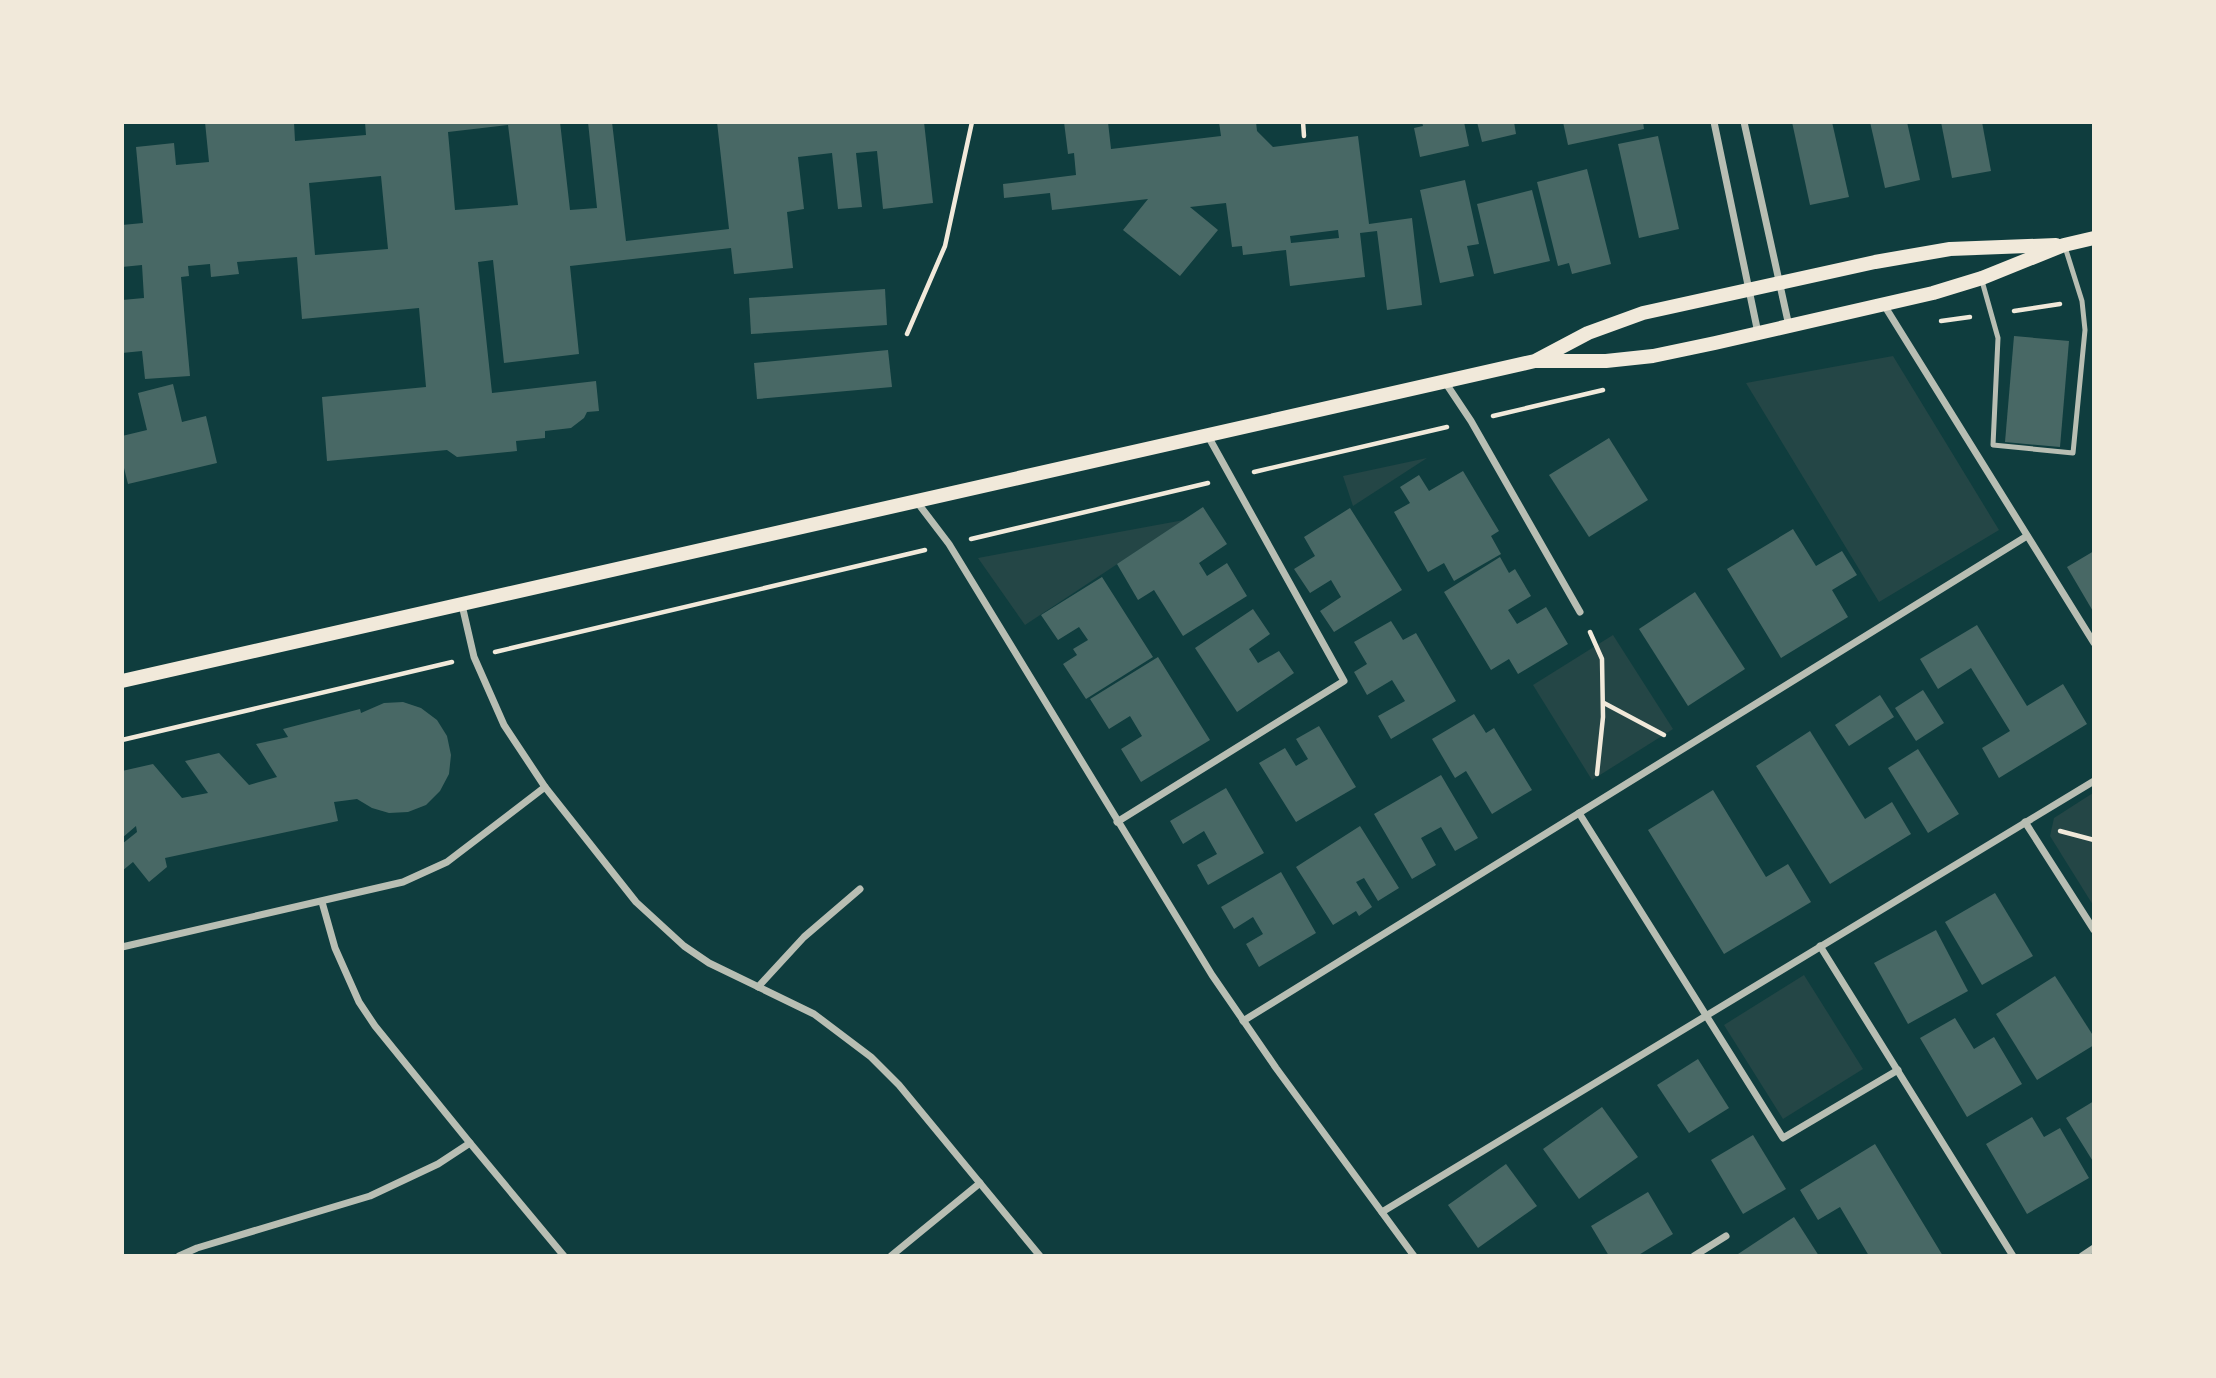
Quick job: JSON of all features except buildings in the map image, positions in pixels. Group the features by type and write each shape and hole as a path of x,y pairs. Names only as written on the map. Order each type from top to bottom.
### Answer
{"main road":[{"path":"1535,361 1588,333 1643,313 1749,289 1950,249 2064,244 2094,238"},
{"path":"122,681 1535,361 1606,361 1653,356 1758,333 1982,278 2064,244"}],"street":[{"path":"1714,122 1758,333"},
{"path":"1744,122 1789,326"},
{"path":"1884,304 2094,643"},
{"path":"1444,382 1471,421 1580,612"},
{"path":"1117,822 1344,681 1208,436"},
{"path":"917,502 949,544 1117,822 1243,1021 1414,1255"},
{"path":"1243,1021 2027,537"},
{"path":"462,605 474,657 491,699 519,751 636,902 661,927 709,963 814,1014 871,1057 899,1085 1040,1255"},
{"path":"1382,1212 2094,780"},
{"path":"122,947 403,883 446,862 545,787"},
{"path":"1579,813 1783,1138 1898,1070"},
{"path":"2025,822 2094,930"},
{"path":"758,987 804,937 860,889"},
{"path":"322,902 335,948 359,1002 375,1026 564,1255"},
{"path":"1820,946 2013,1255"},
{"path":"179,1255 370,1196 438,1164 470,1143"},
{"path":"891,1255 980,1183"},
{"path":"1694,1255 1726,1236"},
{"path":"2082,1255 2094,1248"}],"lane":[{"path":"1982,278 1998,338 1993,445 2073,453 2085,330 2082,301 2064,244"}],"path":[{"path":"907,334 945,246 972,122"},
{"path":"1303,122 1304,136"},
{"path":"1898,327 2082,301"},
{"path":"1580,612 1602,659 1603,703 1594,804"},
{"path":"1603,703 1647,727 1689,745"}],"shaded area":[{"path":"1893,356 1999,530 1879,602 1746,383"},
{"path":"1427,458 1353,506 1343,476"},
{"path":"1184,520 1025,625 978,558"},
{"path":"1613,635 1673,729 1592,780 1533,685"},
{"path":"2093,793 2093,905 2050,836 2054,818"},
{"path":"1804,975 1863,1069 1783,1119 1724,1025"}]}
